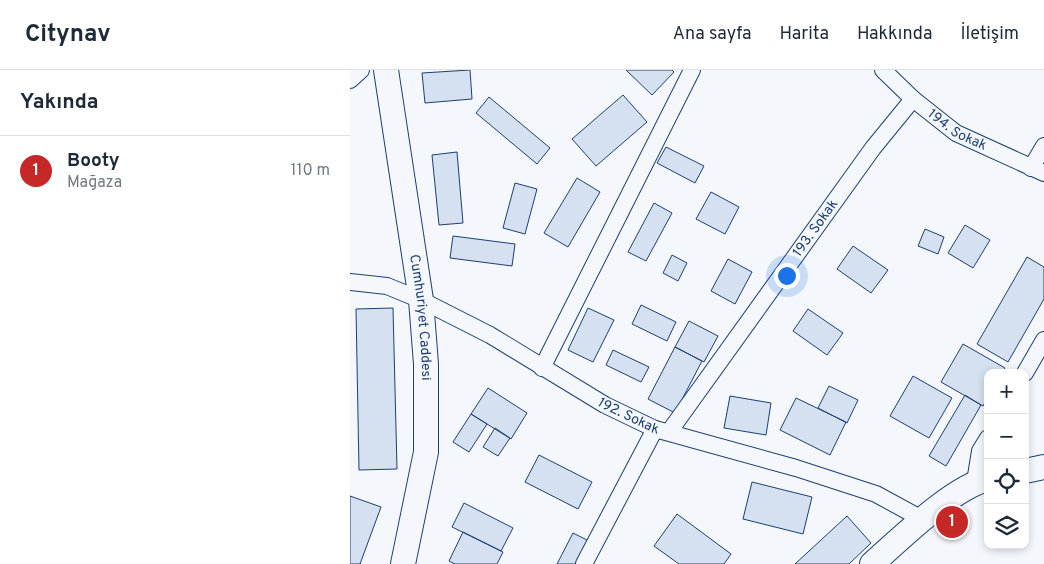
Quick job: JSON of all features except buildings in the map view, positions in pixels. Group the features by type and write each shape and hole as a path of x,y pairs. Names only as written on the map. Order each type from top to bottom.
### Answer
{"street":[{"path":"350,80 361,70"},
{"name":"Cumhuriyet Caddesi","path":"386,70 421,300 426,364 426,452 403,564"},
{"path":"542,368 692,70"},
{"name":"194. Sokak","path":"883,70 956,134 1038,170"},
{"name":"193. Sokak","path":"584,564 662,431 856,170 914,99"},
{"path":"1038,170 1044,146"},
{"name":"192. Sokak","path":"350,282 387,286 421,300 490,335 605,405 662,431 876,494 922,520"},
{"path":"1027,369 1044,340"},
{"path":"872,564 922,520 982,480 980,451 984,444"},
{"path":"1029,470 1044,467"},
{"path":"411,531 416,564"}],"place":[{"name":"Booty","path":"952,522"}]}
